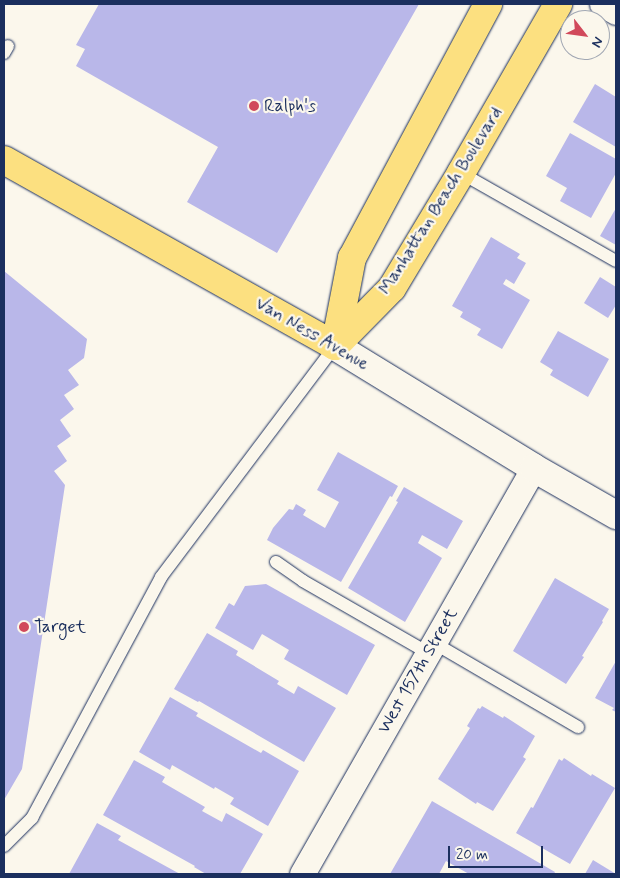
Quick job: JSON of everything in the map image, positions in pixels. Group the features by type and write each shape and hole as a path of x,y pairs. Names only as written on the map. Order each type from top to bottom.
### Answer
{"main road":[{"path":"335,346 352,258 488,4"},
{"name":"Manhattan Beach Boulevard","path":"335,346 392,288 461,173 558,4"},
{"name":"Van Ness Avenue","path":"4,160 335,346 534,468 616,515"}],"street":[{"path":"602,4 616,12"},
{"name":"West 157th Street","path":"302,874 534,468"}],"lane":[{"path":"461,173 616,261"},
{"path":"4,846 32,818 161,577 335,346"},
{"path":"276,562 303,581 578,727"}],"building":[{"name":"Ralph's","path":"99,4 419,4 277,253 187,202 218,147 76,66 85,49 76,45"},
{"path":"595,84 616,97 616,147 573,122"},
{"path":"570,133 616,159 616,173 591,218 560,201 567,188 546,176"},
{"path":"616,208 616,245 600,236"},
{"path":"491,237 520,254 517,258 526,263 514,284 506,279 503,284 530,300 502,349 477,335 481,329 460,317 463,312 452,306"},
{"name":"Target","path":"4,271 87,339 84,358 68,370 79,385 64,395 74,409 60,420 71,436 57,446 67,461 54,471 65,485 22,769 4,800"},
{"path":"600,277 616,287 616,305 608,318 584,303"},
{"path":"558,331 609,359 588,397 550,375 553,370 540,362"},
{"path":"338,452 398,486 392,497 390,496 341,582 267,540 273,528 289,509 293,510 296,504 306,510 303,515 325,528 339,502 317,490"},
{"path":"404,487 463,521 447,549 422,535 418,543 442,558 405,622 348,588 398,502 396,501"},
{"path":"555,578 609,609 582,656 584,657 566,684 513,651"},
{"path":"266,584 375,645 347,695 284,659 289,650 262,634 253,650 215,628 229,603 234,606 245,586"},
{"path":"207,633 238,651 236,655 279,681 277,684 294,694 298,686 336,708 304,762 199,701 174,689"},
{"path":"616,661 616,712 612,710 614,708 595,698"},
{"path":"170,697 198,713 196,716 261,753 263,750 299,771 268,826 230,804 234,798 215,787 214,789 172,765 170,770 139,752"},
{"path":"482,706 503,718 504,716 535,736 523,757 526,759 493,811 477,802 476,804 438,779 470,728 467,726 478,708 480,709"},
{"path":"564,758 591,776 592,774 615,788 570,864 516,833 531,807 533,808 559,759 562,761"},
{"path":"134,760 165,777 162,782 205,807 202,811 222,822 226,813 263,834 240,874 206,874 103,815"},
{"path":"432,801 555,872 554,874 469,874 446,861 439,874 390,874"},
{"path":"97,823 121,836 118,840 180,874 69,874"},
{"path":"593,860 616,874 585,874"}],"place":[{"name":"Ralph's","path":"254,106"},
{"name":"Target","path":"24,627"}]}
